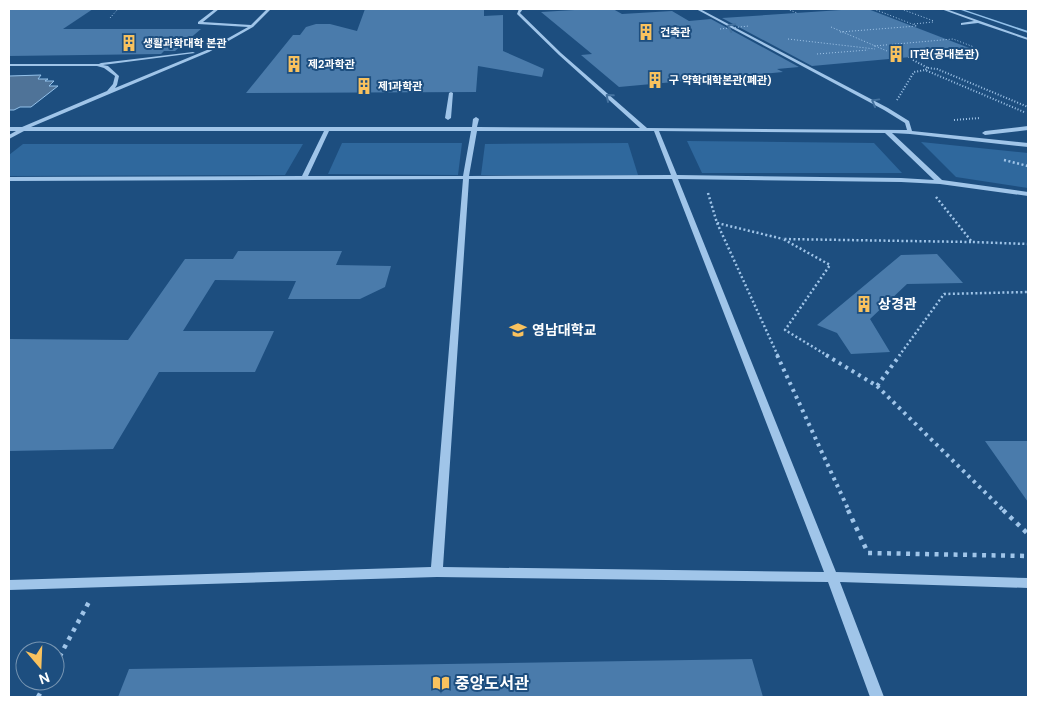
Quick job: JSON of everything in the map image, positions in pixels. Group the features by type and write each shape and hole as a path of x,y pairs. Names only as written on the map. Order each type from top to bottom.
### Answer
{"street":[{"path":"9,137 23,129 106,93 208,51 252,26 269,9"},
{"path":"519,9 518,13 560,54 651,130 665,149 674,177 832,577 877,697"},
{"path":"698,9 886,108 907,122 910,132"},
{"path":"943,9 1028,39"},
{"path":"962,24 980,22"},
{"path":"9,65 97,64 208,51"},
{"path":"97,64 106,67 117,76 115,85 106,93"},
{"path":"448,118 452,93"},
{"path":"436,572 466,178 476,119"},
{"path":"9,129 910,132 1028,145"},
{"path":"304,178 327,130"},
{"path":"887,132 940,182"},
{"path":"9,179 674,177 940,182 1028,194"},
{"path":"9,585 436,572 832,577"}],"lane":[{"path":"217,9 199,22 252,26"},
{"path":"985,132 1028,128"},
{"path":"832,577 1028,583"}],"path":[{"path":"110,18 118,9"},
{"path":"787,9 797,13"},
{"path":"840,32 917,26 874,9"},
{"path":"913,24 936,22"},
{"path":"720,28 750,26"},
{"path":"831,28 887,51"},
{"path":"782,38 875,49"},
{"path":"874,46 953,39 974,47"},
{"path":"815,54 881,49"},
{"path":"908,57 928,68 937,69 1028,107"},
{"path":"897,101 914,72 928,68"},
{"path":"925,70 1025,113"},
{"path":"706,189 717,223 868,553 1028,556"},
{"path":"936,197 972,242"},
{"path":"717,223 783,239 1028,244"},
{"path":"783,239 830,265 785,330 877,386 1028,534"},
{"path":"877,386 944,294 1028,292"},
{"path":"65,647 100,582"}],"shaded area":[{"path":"41,75 38,79 54,81 49,86 58,86 31,107 9,110 9,76"},
{"path":"687,141 874,143 902,173 702,173"},
{"path":"921,142 1028,153 1028,188 956,177"},
{"path":"342,143 462,143 458,175 328,174"},
{"path":"628,143 638,175 481,175 485,144"},
{"path":"23,144 303,144 285,175 9,176 9,155"}],"building":[{"path":"9,9 93,9 63,29 201,29 175,51 164,51 161,54 9,56"},
{"path":"365,9 484,9 484,16 503,15 503,51 544,69 542,77 478,66 476,92 246,93 293,35 300,35 306,27 316,24 330,24 357,31"},
{"path":"613,9 622,14 672,11 689,21 711,19 799,67 777,69 783,72 619,87 581,55 592,54 541,12"},
{"path":"868,9 977,51 812,66 722,18"},
{"path":"238,251 342,251 336,265 391,266 385,287 360,299 288,299 296,281 215,280 183,331 274,331 255,372 159,372 113,449 9,451 9,339 128,340 185,259 233,259"},
{"name":"상경관","path":"937,254 963,283 907,284 870,319 890,352 851,354 837,333 817,325 901,255"},
{"path":"985,441 1028,441 1028,502"},
{"name":"중앙도서관","path":"752,659 763,697 118,697 129,669"}],"waterway":[{"path":"960,9 1028,32"}],"place":[{"name":"건축관","path":"646,32"},
{"name":"생활과학대학 본관","path":"129,43"},
{"name":"IT관(공대본관)","path":"896,54"},
{"name":"제2과학관","path":"294,64"},
{"name":"구 약학대학본관(폐관)","path":"655,80"},
{"name":"제1과학관","path":"364,86"},
{"name":"상경관","path":"864,304"},
{"name":"영남대학교","path":"518,330"},
{"name":"중앙도서관","path":"441,683"}]}
